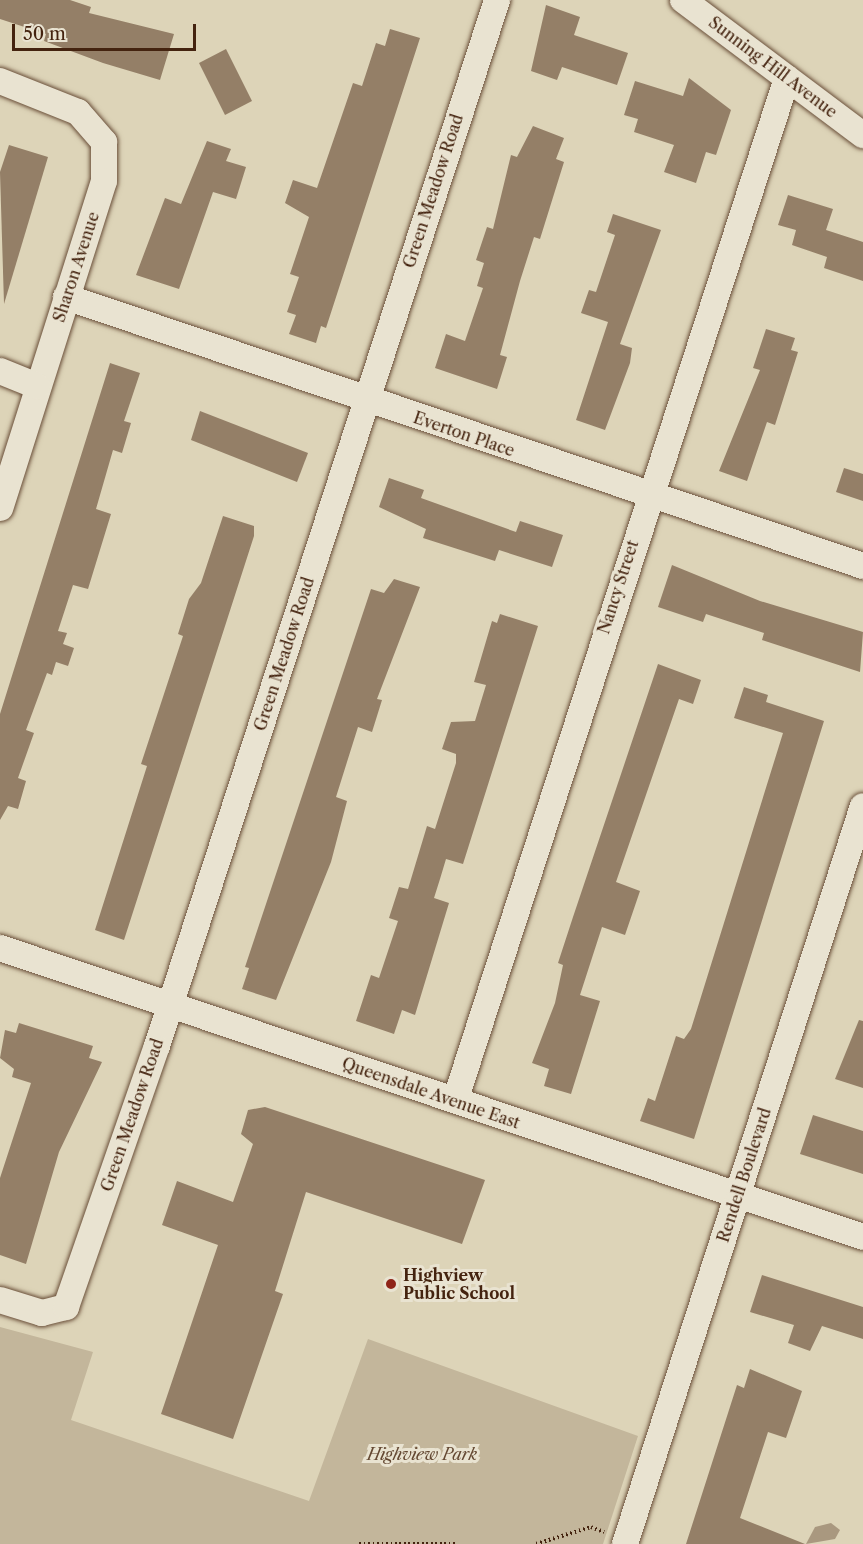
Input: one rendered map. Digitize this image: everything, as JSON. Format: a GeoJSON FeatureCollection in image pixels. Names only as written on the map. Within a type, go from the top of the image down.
{"type":"FeatureCollection","features":[{"type":"Feature","properties":{"kind":"street","name":"Green Meadow Road"},"geometry":{"type":"LineString","coordinates":[[0,1300],[42,1313],[67,1306],[169,1006],[497,0]]}},
{"type":"Feature","properties":{"kind":"street","name":"Sunning Hill Avenue"},"geometry":{"type":"LineString","coordinates":[[682,0],[863,135]]}},
{"type":"Feature","properties":{"kind":"street","name":"Nancy Street"},"geometry":{"type":"LineString","coordinates":[[456,1098],[648,496],[787,78]]}},
{"type":"Feature","properties":{"kind":"street","name":"Sharon Avenue"},"geometry":{"type":"LineString","coordinates":[[0,81],[78,112],[104,142],[104,181],[0,508]]}},
{"type":"Feature","properties":{"kind":"street","name":"Everton Place"},"geometry":{"type":"LineString","coordinates":[[66,297],[648,496],[863,566]]}},
{"type":"Feature","properties":{"kind":"street"},"geometry":{"type":"LineString","coordinates":[[0,371],[37,386]]}},
{"type":"Feature","properties":{"kind":"street","name":"Rendell Boulevard"},"geometry":{"type":"LineString","coordinates":[[626,1541],[738,1195],[853,872],[863,806]]}},
{"type":"Feature","properties":{"kind":"street","name":"Queensdale Avenue East"},"geometry":{"type":"LineString","coordinates":[[0,948],[169,1006],[456,1098],[863,1237]]}},
{"type":"Feature","properties":{"kind":"path"},"geometry":{"type":"LineString","coordinates":[[536,1544],[591,1527],[626,1541]]}},
{"type":"Feature","properties":{"kind":"path"},"geometry":{"type":"LineString","coordinates":[[358,1544],[457,1544]]}},
{"type":"Feature","properties":{"kind":"green space","name":"Highview Park"},"geometry":{"type":"Polygon","coordinates":[[[0,1327],[93,1352],[71,1420],[309,1501],[368,1339],[638,1436],[603,1544],[0,1544],[0,1327]]]}},
{"type":"Feature","properties":{"kind":"shaded area"},"geometry":{"type":"Polygon","coordinates":[[[831,1523],[840,1530],[835,1539],[806,1544],[815,1527],[831,1523]]]}},
{"type":"Feature","properties":{"kind":"building"},"geometry":{"type":"Polygon","coordinates":[[[0,0],[70,0],[91,7],[89,13],[174,34],[160,80],[103,63],[44,41],[46,34],[0,19],[0,0]]]}},
{"type":"Feature","properties":{"kind":"building"},"geometry":{"type":"Polygon","coordinates":[[[546,5],[580,17],[574,35],[628,53],[617,85],[562,67],[557,80],[531,71],[546,5]]]}},
{"type":"Feature","properties":{"kind":"building"},"geometry":{"type":"Polygon","coordinates":[[[390,29],[420,38],[326,328],[321,326],[316,343],[289,334],[296,315],[287,312],[299,277],[290,274],[309,217],[285,203],[293,180],[317,188],[353,83],[362,86],[376,43],[385,46],[390,29]]]}},
{"type":"Feature","properties":{"kind":"building"},"geometry":{"type":"Polygon","coordinates":[[[226,49],[252,101],[225,115],[199,63],[226,49]]]}},
{"type":"Feature","properties":{"kind":"building"},"geometry":{"type":"Polygon","coordinates":[[[689,78],[731,110],[716,155],[706,152],[696,183],[664,172],[674,145],[634,132],[638,119],[624,115],[635,81],[683,96],[689,78]]]}},
{"type":"Feature","properties":{"kind":"building"},"geometry":{"type":"Polygon","coordinates":[[[533,126],[564,138],[556,159],[564,162],[540,239],[534,237],[520,281],[500,355],[507,357],[497,389],[435,368],[446,334],[465,341],[483,288],[477,286],[484,263],[476,260],[487,227],[493,229],[511,155],[517,157],[533,126]]]}},
{"type":"Feature","properties":{"kind":"building"},"geometry":{"type":"Polygon","coordinates":[[[207,141],[231,149],[226,161],[246,167],[236,199],[213,192],[179,289],[136,275],[165,198],[181,204],[207,141]]]}},
{"type":"Feature","properties":{"kind":"building"},"geometry":{"type":"Polygon","coordinates":[[[9,145],[48,157],[4,304],[0,172],[9,145]]]}},
{"type":"Feature","properties":{"kind":"building"},"geometry":{"type":"Polygon","coordinates":[[[788,195],[833,209],[826,230],[863,242],[863,281],[824,268],[827,257],[792,245],[796,230],[778,225],[788,195]]]}},
{"type":"Feature","properties":{"kind":"building"},"geometry":{"type":"Polygon","coordinates":[[[613,214],[661,230],[620,344],[632,348],[630,363],[605,430],[576,420],[608,322],[581,313],[589,290],[596,292],[615,235],[607,232],[613,214]]]}},
{"type":"Feature","properties":{"kind":"building"},"geometry":{"type":"Polygon","coordinates":[[[766,329],[795,338],[791,350],[798,352],[775,425],[767,422],[747,481],[719,471],[760,370],[753,368],[766,329]]]}},
{"type":"Feature","properties":{"kind":"building"},"geometry":{"type":"Polygon","coordinates":[[[110,363],[140,373],[124,421],[131,423],[122,453],[113,450],[96,509],[111,514],[88,589],[73,585],[58,631],[67,633],[63,644],[74,648],[68,666],[56,662],[52,675],[47,673],[26,730],[34,733],[18,778],[26,781],[18,809],[8,806],[0,820],[0,714],[110,363]]]}},
{"type":"Feature","properties":{"kind":"building"},"geometry":{"type":"Polygon","coordinates":[[[200,411],[308,453],[297,482],[191,440],[200,411]]]}},
{"type":"Feature","properties":{"kind":"building"},"geometry":{"type":"Polygon","coordinates":[[[844,468],[863,474],[863,501],[836,492],[844,468]]]}},
{"type":"Feature","properties":{"kind":"building"},"geometry":{"type":"Polygon","coordinates":[[[389,478],[424,490],[421,498],[516,532],[520,521],[563,535],[552,567],[499,550],[495,561],[423,538],[426,529],[379,507],[389,478]]]}},
{"type":"Feature","properties":{"kind":"building"},"geometry":{"type":"Polygon","coordinates":[[[223,516],[254,526],[254,536],[124,940],[95,930],[147,766],[141,764],[183,636],[178,634],[189,599],[201,583],[223,516]]]}},
{"type":"Feature","properties":{"kind":"building"},"geometry":{"type":"Polygon","coordinates":[[[672,565],[760,601],[863,632],[860,672],[762,640],[764,633],[706,614],[703,622],[658,607],[672,565]]]}},
{"type":"Feature","properties":{"kind":"building"},"geometry":{"type":"Polygon","coordinates":[[[394,579],[420,587],[377,699],[382,700],[372,732],[358,727],[336,797],[347,801],[331,862],[276,1000],[242,989],[249,968],[245,967],[371,589],[384,593],[394,579]]]}},
{"type":"Feature","properties":{"kind":"building"},"geometry":{"type":"Polygon","coordinates":[[[500,614],[538,626],[463,864],[446,859],[434,898],[449,903],[415,1015],[402,1010],[394,1034],[356,1021],[371,975],[379,978],[398,921],[389,918],[399,887],[408,889],[427,826],[435,829],[456,763],[456,754],[442,749],[451,722],[475,721],[486,685],[474,682],[492,621],[497,623],[500,614]]]}},
{"type":"Feature","properties":{"kind":"building"},"geometry":{"type":"Polygon","coordinates":[[[658,664],[701,680],[693,704],[679,699],[616,882],[640,891],[625,935],[602,927],[580,995],[600,1001],[571,1094],[544,1086],[549,1069],[532,1063],[555,1003],[563,965],[558,963],[658,664]]]}},
{"type":"Feature","properties":{"kind":"building"},"geometry":{"type":"Polygon","coordinates":[[[744,687],[768,695],[766,702],[824,721],[694,1139],[640,1121],[648,1098],[655,1101],[676,1036],[684,1039],[691,1029],[783,733],[734,718],[744,687]]]}},
{"type":"Feature","properties":{"kind":"building"},"geometry":{"type":"Polygon","coordinates":[[[859,1020],[863,1021],[863,1088],[835,1079],[859,1020]]]}},
{"type":"Feature","properties":{"kind":"building"},"geometry":{"type":"Polygon","coordinates":[[[19,1023],[93,1046],[89,1058],[102,1062],[59,1152],[26,1264],[0,1255],[0,1178],[31,1083],[12,1077],[14,1069],[0,1058],[5,1030],[16,1033],[19,1023]]]}},
{"type":"Feature","properties":{"kind":"building"},"geometry":{"type":"Polygon","coordinates":[[[265,1107],[485,1180],[462,1244],[306,1192],[275,1291],[283,1294],[233,1439],[161,1414],[218,1245],[162,1225],[177,1181],[233,1202],[253,1144],[241,1134],[248,1110],[265,1107]]]}},
{"type":"Feature","properties":{"kind":"building"},"geometry":{"type":"Polygon","coordinates":[[[813,1115],[863,1131],[863,1174],[800,1154],[813,1115]]]}},
{"type":"Feature","properties":{"kind":"building"},"geometry":{"type":"Polygon","coordinates":[[[762,1275],[863,1307],[863,1339],[822,1326],[810,1351],[788,1343],[794,1325],[750,1312],[762,1275]]]}},
{"type":"Feature","properties":{"kind":"building"},"geometry":{"type":"Polygon","coordinates":[[[750,1369],[802,1391],[786,1438],[768,1432],[740,1518],[805,1544],[686,1544],[737,1385],[744,1388],[750,1369]]]}},
{"type":"Feature","properties":{"kind":"place","name":"Highview Public School"},"geometry":{"type":"Point","coordinates":[391,1284]}}]}
